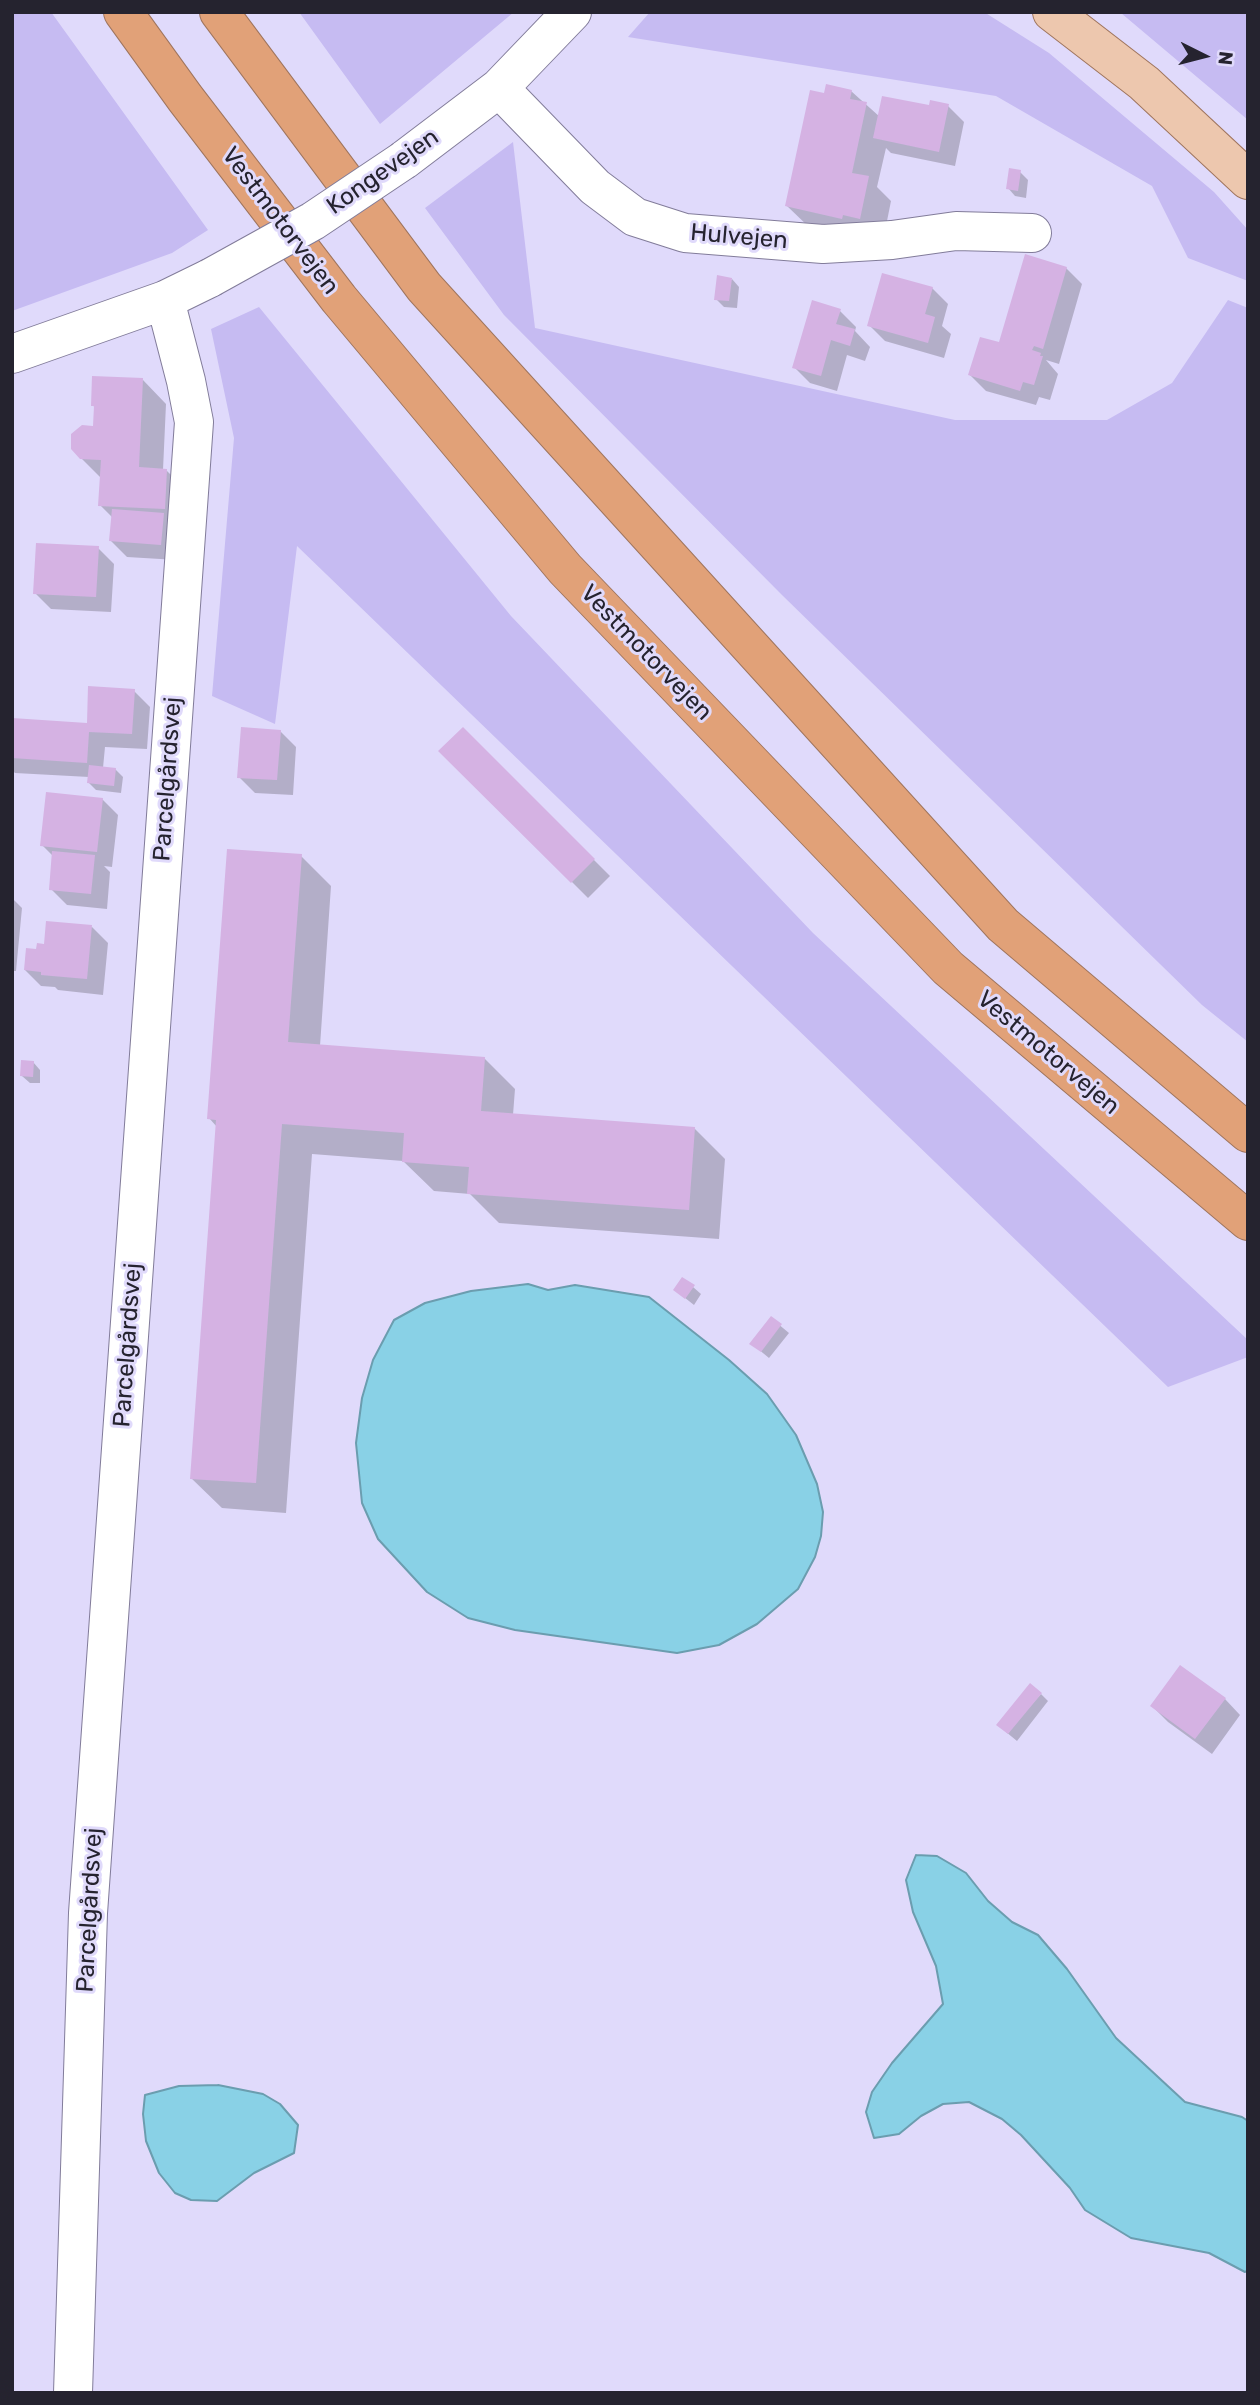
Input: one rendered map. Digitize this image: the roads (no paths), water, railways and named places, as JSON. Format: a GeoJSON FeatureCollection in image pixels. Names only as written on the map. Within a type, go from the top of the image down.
{"type":"FeatureCollection","features":[{"type":"Feature","properties":{"kind":"highway","name":"Vestmotorvejen"},"geometry":{"type":"LineString","coordinates":[[123,12],[185,98],[339,299],[565,569],[948,968],[1248,1221]]}},
{"type":"Feature","properties":{"kind":"highway"},"geometry":{"type":"LineString","coordinates":[[219,12],[424,288],[1003,925],[1248,1133]]}},
{"type":"Feature","properties":{"kind":"main road"},"geometry":{"type":"LineString","coordinates":[[1052,12],[1144,83],[1248,180]]}},
{"type":"Feature","properties":{"kind":"street","name":"Kongevejen"},"geometry":{"type":"LineString","coordinates":[[12,354],[165,300],[313,220],[404,160],[499,88],[572,12]]}},
{"type":"Feature","properties":{"kind":"street","name":"Hulvejen"},"geometry":{"type":"LineString","coordinates":[[499,88],[595,187],[635,217],[685,233],[823,244],[892,240],[956,231],[1032,233]]}},
{"type":"Feature","properties":{"kind":"street","name":"Parcelgårdsvej"},"geometry":{"type":"LineString","coordinates":[[73,2393],[88,1913],[194,422],[165,300]]}},
{"type":"Feature","properties":{"kind":"water"},"geometry":{"type":"Polygon","coordinates":[[[528,1284],[548,1290],[575,1285],[649,1297],[729,1360],[767,1394],[796,1435],[817,1484],[823,1512],[821,1536],[815,1557],[798,1589],[757,1624],[719,1645],[677,1653],[515,1630],[468,1618],[427,1592],[378,1539],[362,1503],[356,1443],[362,1398],[373,1360],[394,1320],[425,1303],[471,1291],[528,1284]]]}},
{"type":"Feature","properties":{"kind":"water"},"geometry":{"type":"Polygon","coordinates":[[[916,1855],[937,1856],[966,1873],[988,1901],[1012,1922],[1038,1935],[1067,1969],[1116,2038],[1185,2102],[1248,2121],[1248,2270],[1245,2272],[1209,2253],[1131,2238],[1085,2210],[1070,2188],[1021,2135],[1002,2119],[969,2102],[943,2104],[921,2116],[899,2134],[874,2138],[866,2112],[872,2092],[892,2063],[943,2004],[936,1966],[913,1912],[906,1880],[916,1855]]]}},
{"type":"Feature","properties":{"kind":"water"},"geometry":{"type":"Polygon","coordinates":[[[218,2085],[263,2094],[280,2104],[298,2125],[294,2153],[254,2173],[217,2201],[191,2200],[175,2193],[159,2173],[146,2141],[143,2114],[145,2095],[179,2086],[218,2085]]]}}]}
